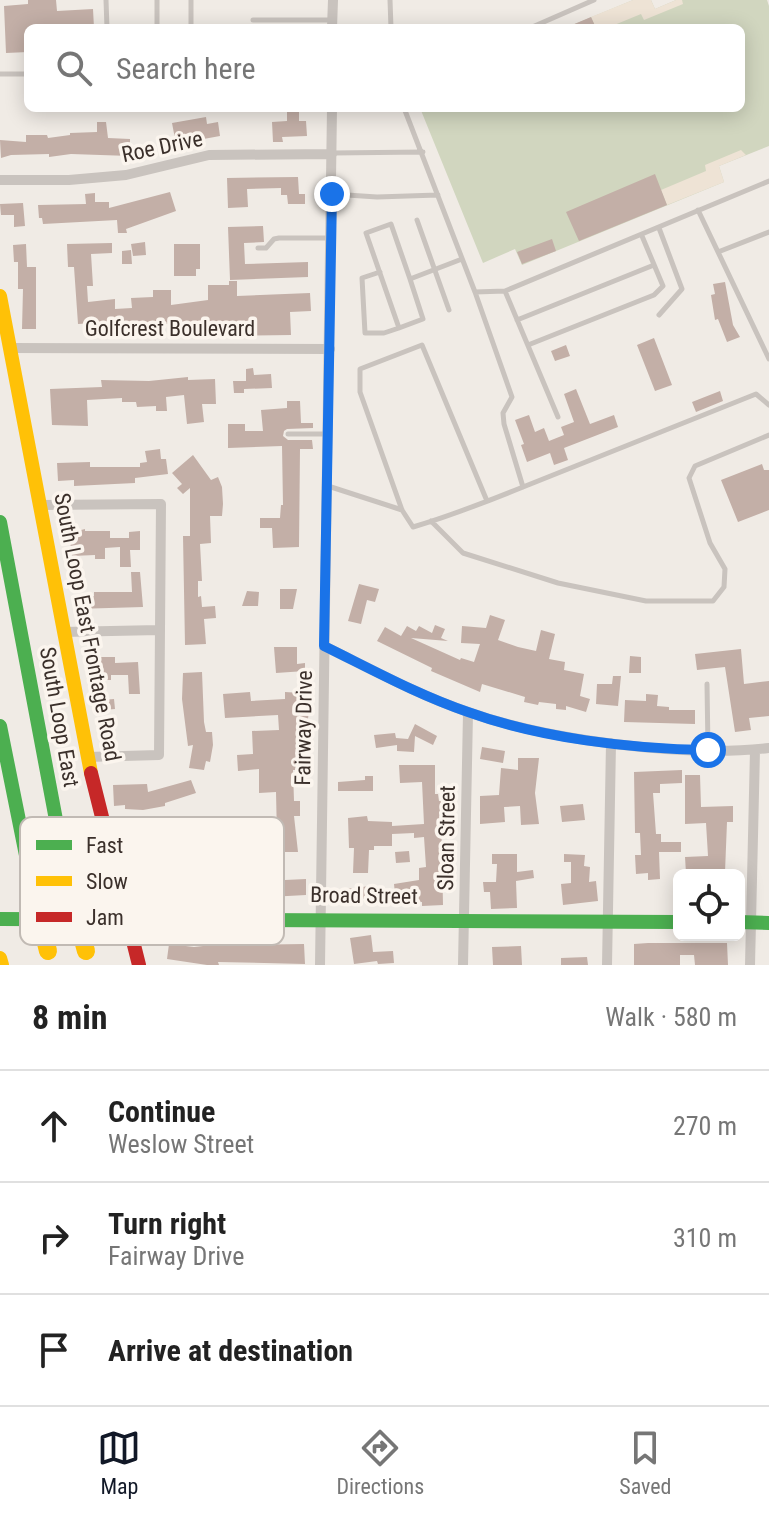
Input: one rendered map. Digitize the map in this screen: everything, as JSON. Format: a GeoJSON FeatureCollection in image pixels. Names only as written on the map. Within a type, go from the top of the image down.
{"type":"FeatureCollection","features":[{"type":"Feature","properties":{"kind":"main road","name":"South Loop East Frontage Road"},"geometry":{"type":"LineString","coordinates":[[0,296],[87,757],[101,817]]}},
{"type":"Feature","properties":{"kind":"main road","name":"South Loop East"},"geometry":{"type":"LineString","coordinates":[[0,522],[55,817]]}},
{"type":"Feature","properties":{"kind":"main road"},"geometry":{"type":"LineString","coordinates":[[0,726],[20,825]]}},
{"type":"Feature","properties":{"kind":"main road","name":"Broad Street"},"geometry":{"type":"LineString","coordinates":[[284,919],[673,922]]}},
{"type":"Feature","properties":{"kind":"main road","name":"South Loop East Frontage Road"},"geometry":{"type":"LineString","coordinates":[[133,945],[139,965]]}},
{"type":"Feature","properties":{"kind":"main road"},"geometry":{"type":"LineString","coordinates":[[0,958],[2,965]]}},
{"type":"Feature","properties":{"kind":"street"},"geometry":{"type":"LineString","coordinates":[[332,24],[333,0]]}},
{"type":"Feature","properties":{"kind":"street","name":"Fairway Drive"},"geometry":{"type":"LineString","coordinates":[[320,965],[332,112]]}},
{"type":"Feature","properties":{"kind":"street","name":"Roe Drive"},"geometry":{"type":"LineString","coordinates":[[0,180],[69,180],[126,175],[209,155],[332,154]]}},
{"type":"Feature","properties":{"kind":"street","name":"Golfcrest Boulevard"},"geometry":{"type":"LineString","coordinates":[[10,348],[330,349]]}},
{"type":"Feature","properties":{"kind":"street"},"geometry":{"type":"LineString","coordinates":[[40,505],[161,504],[159,755],[87,757]]}},
{"type":"Feature","properties":{"kind":"street"},"geometry":{"type":"LineString","coordinates":[[63,632],[159,630]]}},
{"type":"Feature","properties":{"kind":"street"},"geometry":{"type":"LineString","coordinates":[[324,646],[468,713],[536,730],[611,743],[708,750],[769,748]]}},
{"type":"Feature","properties":{"kind":"street","name":"Sloan Street"},"geometry":{"type":"LineString","coordinates":[[463,965],[468,713]]}},
{"type":"Feature","properties":{"kind":"street"},"geometry":{"type":"LineString","coordinates":[[607,965],[611,743]]}},
{"type":"Feature","properties":{"kind":"street"},"geometry":{"type":"LineString","coordinates":[[750,965],[755,750]]}},
{"type":"Feature","properties":{"kind":"lane"},"geometry":{"type":"LineString","coordinates":[[106,0],[107,24]]}},
{"type":"Feature","properties":{"kind":"lane"},"geometry":{"type":"LineString","coordinates":[[157,0],[157,24]]}},
{"type":"Feature","properties":{"kind":"lane"},"geometry":{"type":"LineString","coordinates":[[191,0],[191,24]]}},
{"type":"Feature","properties":{"kind":"lane"},"geometry":{"type":"LineString","coordinates":[[390,0],[391,24]]}},
{"type":"Feature","properties":{"kind":"lane"},"geometry":{"type":"LineString","coordinates":[[539,24],[594,0]]}},
{"type":"Feature","properties":{"kind":"lane"},"geometry":{"type":"LineString","coordinates":[[253,20],[332,24]]}},
{"type":"Feature","properties":{"kind":"lane"},"geometry":{"type":"LineString","coordinates":[[0,74],[24,74]]}},
{"type":"Feature","properties":{"kind":"lane"},"geometry":{"type":"LineString","coordinates":[[406,112],[512,397],[503,413],[504,424],[523,487]]}},
{"type":"Feature","properties":{"kind":"lane"},"geometry":{"type":"LineString","coordinates":[[332,154],[423,152]]}},
{"type":"Feature","properties":{"kind":"lane"},"geometry":{"type":"LineString","coordinates":[[475,292],[505,291],[769,181]]}},
{"type":"Feature","properties":{"kind":"lane"},"geometry":{"type":"LineString","coordinates":[[332,194],[377,197],[438,195]]}},
{"type":"Feature","properties":{"kind":"lane"},"geometry":{"type":"LineString","coordinates":[[698,210],[769,359]]}},
{"type":"Feature","properties":{"kind":"lane"},"geometry":{"type":"LineString","coordinates":[[417,220],[449,310]]}},
{"type":"Feature","properties":{"kind":"lane"},"geometry":{"type":"LineString","coordinates":[[380,272],[362,278],[365,333],[384,333],[399,328],[423,319],[391,224],[366,233],[380,272],[399,328]]}},
{"type":"Feature","properties":{"kind":"lane"},"geometry":{"type":"LineString","coordinates":[[659,228],[682,289],[659,315]]}},
{"type":"Feature","properties":{"kind":"lane"},"geometry":{"type":"LineString","coordinates":[[718,252],[769,232]]}},
{"type":"Feature","properties":{"kind":"lane"},"geometry":{"type":"LineString","coordinates":[[528,345],[654,295],[663,286],[642,235]]}},
{"type":"Feature","properties":{"kind":"lane"},"geometry":{"type":"LineString","coordinates":[[258,248],[266,248],[279,238],[331,238]]}},
{"type":"Feature","properties":{"kind":"lane"},"geometry":{"type":"LineString","coordinates":[[410,279],[462,259]]}},
{"type":"Feature","properties":{"kind":"lane"},"geometry":{"type":"LineString","coordinates":[[517,320],[654,265]]}},
{"type":"Feature","properties":{"kind":"lane"},"geometry":{"type":"LineString","coordinates":[[505,291],[558,417]]}},
{"type":"Feature","properties":{"kind":"lane"},"geometry":{"type":"LineString","coordinates":[[487,501],[422,345],[360,369],[360,392],[402,510],[413,527],[487,501],[756,394],[769,405]]}},
{"type":"Feature","properties":{"kind":"lane"},"geometry":{"type":"LineString","coordinates":[[288,434],[328,434]]}},
{"type":"Feature","properties":{"kind":"lane"},"geometry":{"type":"LineString","coordinates":[[431,521],[463,553],[558,583],[646,601],[713,601],[724,587],[725,569],[710,543],[689,478],[695,466],[769,435]]}},
{"type":"Feature","properties":{"kind":"lane"},"geometry":{"type":"LineString","coordinates":[[327,486],[402,510]]}},
{"type":"Feature","properties":{"kind":"lane"},"geometry":{"type":"LineString","coordinates":[[707,684],[708,750]]}},
{"type":"Feature","properties":{"kind":"green space"},"geometry":{"type":"Polygon","coordinates":[[[633,0],[651,0],[655,9],[676,0],[767,0],[769,146],[719,166],[724,182],[522,265],[515,249],[483,263],[422,112],[745,112],[745,24],[575,24],[633,0]]]}},
{"type":"Feature","properties":{"kind":"shaded area"},"geometry":{"type":"Polygon","coordinates":[[[633,0],[651,0],[655,9],[676,0],[682,0],[683,4],[644,20],[641,14],[617,24],[594,24],[591,17],[633,0]]]}},
{"type":"Feature","properties":{"kind":"shaded area"},"geometry":{"type":"Polygon","coordinates":[[[741,150],[746,155],[719,166],[724,182],[667,205],[661,190],[706,171],[705,165],[741,150]]]}},
{"type":"Feature","properties":{"kind":"building"},"geometry":{"type":"Polygon","coordinates":[[[28,0],[56,0],[57,11],[93,9],[94,24],[24,24],[24,52],[6,53],[4,6],[28,4],[28,0]]]}},
{"type":"Feature","properties":{"kind":"building"},"geometry":{"type":"Polygon","coordinates":[[[591,17],[594,24],[574,24],[591,17]]]}},
{"type":"Feature","properties":{"kind":"building"},"geometry":{"type":"Polygon","coordinates":[[[287,112],[299,112],[299,121],[306,121],[307,136],[282,137],[283,142],[273,142],[272,122],[287,121],[287,112]]]}},
{"type":"Feature","properties":{"kind":"building"},"geometry":{"type":"Polygon","coordinates":[[[206,117],[207,124],[218,122],[220,136],[176,144],[172,123],[206,117]]]}},
{"type":"Feature","properties":{"kind":"building"},"geometry":{"type":"Polygon","coordinates":[[[97,122],[106,122],[108,138],[130,139],[130,156],[71,154],[49,157],[49,154],[1,158],[0,140],[26,142],[26,135],[47,135],[48,138],[97,132],[97,122]]]}},
{"type":"Feature","properties":{"kind":"building"},"geometry":{"type":"Polygon","coordinates":[[[655,174],[667,205],[579,241],[566,212],[655,174]]]}},
{"type":"Feature","properties":{"kind":"building"},"geometry":{"type":"Polygon","coordinates":[[[298,177],[299,194],[305,194],[305,204],[288,204],[287,195],[281,195],[281,188],[247,189],[248,207],[228,208],[227,178],[298,177]]]}},
{"type":"Feature","properties":{"kind":"building"},"geometry":{"type":"Polygon","coordinates":[[[170,192],[176,211],[126,229],[127,233],[118,233],[117,220],[43,224],[42,218],[39,218],[38,205],[86,204],[85,194],[95,193],[95,202],[109,202],[109,208],[170,192]]]}},
{"type":"Feature","properties":{"kind":"building"},"geometry":{"type":"Polygon","coordinates":[[[23,203],[25,226],[14,227],[14,215],[1,215],[0,204],[23,203]]]}},
{"type":"Feature","properties":{"kind":"building"},"geometry":{"type":"Polygon","coordinates":[[[263,226],[264,242],[244,243],[245,264],[308,262],[308,277],[230,280],[228,227],[263,226]]]}},
{"type":"Feature","properties":{"kind":"building"},"geometry":{"type":"Polygon","coordinates":[[[552,239],[556,251],[522,264],[517,252],[552,239]]]}},
{"type":"Feature","properties":{"kind":"building"},"geometry":{"type":"Polygon","coordinates":[[[145,242],[146,255],[133,256],[131,244],[145,242]]]}},
{"type":"Feature","properties":{"kind":"building"},"geometry":{"type":"Polygon","coordinates":[[[112,243],[112,253],[91,254],[93,286],[87,286],[88,302],[115,299],[115,309],[132,308],[131,298],[153,297],[153,290],[171,290],[171,305],[208,300],[208,285],[229,285],[229,281],[237,281],[237,296],[310,293],[311,311],[290,312],[291,335],[228,336],[228,325],[203,325],[203,322],[94,328],[94,323],[78,324],[74,267],[68,267],[67,244],[112,243]]]}},
{"type":"Feature","properties":{"kind":"building"},"geometry":{"type":"Polygon","coordinates":[[[26,244],[27,267],[36,267],[36,329],[22,329],[23,289],[18,289],[18,262],[14,262],[13,245],[26,244]]]}},
{"type":"Feature","properties":{"kind":"building"},"geometry":{"type":"Polygon","coordinates":[[[174,244],[200,244],[200,269],[196,269],[196,276],[174,276],[174,244]]]}},
{"type":"Feature","properties":{"kind":"building"},"geometry":{"type":"Polygon","coordinates":[[[131,250],[132,264],[122,264],[122,251],[131,250]]]}},
{"type":"Feature","properties":{"kind":"building"},"geometry":{"type":"Polygon","coordinates":[[[725,282],[733,325],[740,337],[727,342],[718,319],[715,320],[711,295],[715,294],[713,284],[725,282]]]}},
{"type":"Feature","properties":{"kind":"building"},"geometry":{"type":"Polygon","coordinates":[[[654,338],[672,385],[655,391],[637,345],[654,338]]]}},
{"type":"Feature","properties":{"kind":"building"},"geometry":{"type":"Polygon","coordinates":[[[566,345],[570,356],[555,361],[551,351],[566,345]]]}},
{"type":"Feature","properties":{"kind":"building"},"geometry":{"type":"Polygon","coordinates":[[[253,368],[254,375],[271,374],[272,388],[244,389],[244,393],[234,393],[233,381],[246,381],[246,369],[253,368]]]}},
{"type":"Feature","properties":{"kind":"building"},"geometry":{"type":"Polygon","coordinates":[[[188,377],[188,380],[215,379],[216,404],[202,404],[204,422],[187,424],[184,395],[166,397],[167,411],[156,411],[156,406],[137,407],[136,402],[122,402],[122,398],[87,400],[88,426],[52,425],[50,389],[102,387],[101,380],[149,381],[188,377]]]}},
{"type":"Feature","properties":{"kind":"building"},"geometry":{"type":"Polygon","coordinates":[[[576,389],[590,424],[614,415],[618,427],[564,448],[568,460],[554,465],[550,453],[527,462],[515,420],[529,415],[535,432],[544,428],[549,441],[564,435],[561,427],[574,422],[564,394],[576,389]]]}},
{"type":"Feature","properties":{"kind":"building"},"geometry":{"type":"Polygon","coordinates":[[[720,391],[723,401],[696,412],[692,402],[720,391]]]}},
{"type":"Feature","properties":{"kind":"building"},"geometry":{"type":"Polygon","coordinates":[[[287,401],[300,401],[301,423],[313,423],[313,428],[287,429],[283,436],[288,440],[312,440],[313,449],[300,449],[299,547],[273,548],[272,528],[260,528],[260,518],[280,518],[283,505],[282,446],[228,448],[228,424],[245,424],[245,431],[263,431],[261,410],[287,408],[287,401]]]}},
{"type":"Feature","properties":{"kind":"building"},"geometry":{"type":"Polygon","coordinates":[[[160,449],[161,459],[166,459],[168,474],[135,478],[135,483],[74,486],[74,480],[58,481],[57,463],[90,462],[90,467],[140,467],[140,463],[147,462],[145,451],[160,449]]]}},
{"type":"Feature","properties":{"kind":"building"},"geometry":{"type":"Polygon","coordinates":[[[193,455],[211,480],[218,477],[223,504],[222,516],[210,516],[211,543],[200,544],[202,581],[198,581],[198,597],[201,596],[202,607],[215,606],[216,618],[204,619],[206,644],[185,645],[183,536],[190,536],[190,488],[183,494],[177,488],[182,484],[172,473],[193,455]]]}},
{"type":"Feature","properties":{"kind":"building"},"geometry":{"type":"Polygon","coordinates":[[[762,464],[764,470],[769,470],[769,510],[738,522],[721,480],[762,464]]]}},
{"type":"Feature","properties":{"kind":"building"},"geometry":{"type":"Polygon","coordinates":[[[85,529],[110,531],[110,538],[129,538],[129,532],[140,531],[140,550],[130,550],[131,567],[120,567],[120,547],[105,548],[105,559],[95,559],[95,555],[72,556],[69,533],[85,529]]]}},
{"type":"Feature","properties":{"kind":"building"},"geometry":{"type":"Polygon","coordinates":[[[131,572],[140,572],[143,607],[75,609],[74,598],[94,596],[94,592],[132,592],[131,572]]]}},
{"type":"Feature","properties":{"kind":"building"},"geometry":{"type":"Polygon","coordinates":[[[359,584],[379,589],[375,602],[367,600],[361,624],[348,621],[359,584]]]}},
{"type":"Feature","properties":{"kind":"building"},"geometry":{"type":"Polygon","coordinates":[[[280,589],[297,589],[293,609],[280,609],[280,589]]]}},
{"type":"Feature","properties":{"kind":"building"},"geometry":{"type":"Polygon","coordinates":[[[247,591],[259,592],[258,606],[242,606],[247,591]]]}},
{"type":"Feature","properties":{"kind":"building"},"geometry":{"type":"Polygon","coordinates":[[[490,615],[505,620],[498,640],[518,647],[536,651],[541,630],[555,634],[549,659],[565,662],[564,670],[584,674],[580,696],[590,699],[586,712],[566,706],[566,710],[556,709],[556,704],[524,702],[525,697],[482,684],[480,692],[431,671],[432,668],[377,641],[385,627],[401,636],[407,626],[416,631],[419,626],[432,633],[435,625],[445,629],[441,638],[448,641],[411,638],[460,660],[474,662],[480,644],[461,643],[462,626],[486,628],[490,615]]]}},
{"type":"Feature","properties":{"kind":"building"},"geometry":{"type":"Polygon","coordinates":[[[274,647],[297,647],[297,664],[305,663],[305,671],[276,673],[274,647]]]}},
{"type":"Feature","properties":{"kind":"building"},"geometry":{"type":"Polygon","coordinates":[[[741,649],[744,684],[769,681],[769,716],[749,718],[751,730],[735,732],[725,667],[697,670],[695,654],[741,649]]]}},
{"type":"Feature","properties":{"kind":"building"},"geometry":{"type":"Polygon","coordinates":[[[630,656],[641,657],[641,673],[629,673],[630,656]]]}},
{"type":"Feature","properties":{"kind":"building"},"geometry":{"type":"Polygon","coordinates":[[[92,657],[115,657],[115,663],[138,662],[140,694],[129,694],[128,675],[111,675],[111,680],[92,680],[92,657]]]}},
{"type":"Feature","properties":{"kind":"building"},"geometry":{"type":"Polygon","coordinates":[[[202,672],[204,722],[206,732],[212,732],[213,745],[210,762],[206,761],[204,770],[189,768],[193,745],[188,746],[182,699],[183,673],[202,672]]]}},
{"type":"Feature","properties":{"kind":"building"},"geometry":{"type":"Polygon","coordinates":[[[613,676],[621,676],[618,706],[596,704],[597,684],[612,684],[613,676]]]}},
{"type":"Feature","properties":{"kind":"building"},"geometry":{"type":"Polygon","coordinates":[[[250,692],[251,701],[285,699],[285,692],[301,693],[301,710],[309,710],[308,719],[298,719],[298,746],[301,746],[303,770],[293,770],[294,801],[300,801],[300,816],[294,816],[298,852],[284,852],[284,817],[277,817],[276,792],[259,793],[259,769],[238,771],[237,755],[253,754],[252,731],[279,730],[278,715],[225,718],[223,694],[250,692]]]}},
{"type":"Feature","properties":{"kind":"building"},"geometry":{"type":"Polygon","coordinates":[[[646,694],[658,695],[657,706],[669,707],[669,710],[695,710],[695,724],[624,722],[625,700],[646,701],[646,694]]]}},
{"type":"Feature","properties":{"kind":"building"},"geometry":{"type":"Polygon","coordinates":[[[114,699],[115,709],[103,710],[102,700],[114,699]]]}},
{"type":"Feature","properties":{"kind":"building"},"geometry":{"type":"Polygon","coordinates":[[[415,724],[437,736],[433,745],[415,736],[414,752],[397,751],[397,745],[376,748],[374,735],[395,733],[396,738],[408,739],[415,724]]]}},
{"type":"Feature","properties":{"kind":"building"},"geometry":{"type":"Polygon","coordinates":[[[482,747],[505,751],[503,763],[480,759],[482,747]]]}},
{"type":"Feature","properties":{"kind":"building"},"geometry":{"type":"Polygon","coordinates":[[[518,758],[539,758],[535,793],[539,824],[521,825],[520,806],[504,807],[505,822],[480,824],[480,796],[499,795],[501,768],[518,770],[518,758]]]}},
{"type":"Feature","properties":{"kind":"building"},"geometry":{"type":"Polygon","coordinates":[[[399,765],[435,765],[435,794],[438,794],[439,801],[451,801],[451,811],[441,811],[443,905],[422,906],[422,902],[396,904],[394,884],[419,880],[419,868],[426,867],[424,837],[414,838],[414,833],[392,834],[392,846],[374,846],[374,850],[369,850],[368,873],[353,873],[354,848],[349,848],[348,818],[367,816],[368,821],[392,822],[392,826],[424,824],[422,782],[400,783],[399,765]]]}},
{"type":"Feature","properties":{"kind":"building"},"geometry":{"type":"Polygon","coordinates":[[[682,770],[682,783],[660,784],[660,793],[653,793],[656,834],[661,834],[661,842],[681,842],[681,852],[659,852],[660,879],[648,880],[648,873],[636,874],[635,855],[641,855],[640,833],[635,833],[634,772],[682,770]]]}},
{"type":"Feature","properties":{"kind":"building"},"geometry":{"type":"Polygon","coordinates":[[[685,775],[700,775],[701,807],[733,806],[733,822],[727,822],[725,869],[686,869],[685,857],[708,856],[706,823],[685,824],[685,775]]]}},
{"type":"Feature","properties":{"kind":"building"},"geometry":{"type":"Polygon","coordinates":[[[365,776],[373,776],[373,791],[338,791],[338,782],[365,780],[365,776]]]}},
{"type":"Feature","properties":{"kind":"building"},"geometry":{"type":"Polygon","coordinates":[[[191,780],[196,793],[165,803],[165,806],[143,810],[125,809],[125,805],[114,806],[113,785],[147,784],[148,792],[191,780]]]}},
{"type":"Feature","properties":{"kind":"building"},"geometry":{"type":"Polygon","coordinates":[[[583,804],[585,820],[562,822],[560,806],[583,804]]]}},
{"type":"Feature","properties":{"kind":"building"},"geometry":{"type":"Polygon","coordinates":[[[409,851],[410,862],[396,863],[395,852],[409,851]]]}},
{"type":"Feature","properties":{"kind":"building"},"geometry":{"type":"Polygon","coordinates":[[[492,854],[517,854],[517,872],[533,870],[534,878],[516,881],[517,908],[491,909],[490,892],[484,892],[483,882],[496,882],[497,864],[492,864],[492,854]]]}},
{"type":"Feature","properties":{"kind":"building"},"geometry":{"type":"Polygon","coordinates":[[[564,854],[585,855],[584,866],[590,867],[589,882],[596,881],[598,901],[563,905],[561,884],[571,883],[571,862],[564,862],[564,854]]]}},
{"type":"Feature","properties":{"kind":"building"},"geometry":{"type":"Polygon","coordinates":[[[284,875],[285,880],[306,879],[306,895],[284,896],[284,875]]]}},
{"type":"Feature","properties":{"kind":"building"},"geometry":{"type":"Polygon","coordinates":[[[370,886],[371,898],[347,905],[345,889],[370,886]]]}},
{"type":"Feature","properties":{"kind":"building"},"geometry":{"type":"Polygon","coordinates":[[[371,935],[373,952],[393,951],[394,963],[378,964],[377,961],[354,964],[350,938],[371,935]]]}},
{"type":"Feature","properties":{"kind":"building"},"geometry":{"type":"Polygon","coordinates":[[[727,943],[728,965],[695,965],[694,955],[680,955],[680,965],[634,965],[634,944],[727,943]]]}},
{"type":"Feature","properties":{"kind":"building"},"geometry":{"type":"Polygon","coordinates":[[[304,944],[305,964],[218,962],[219,965],[207,965],[167,959],[169,945],[304,944]]]}},
{"type":"Feature","properties":{"kind":"building"},"geometry":{"type":"Polygon","coordinates":[[[521,946],[522,965],[493,965],[492,947],[521,946]]]}},
{"type":"Feature","properties":{"kind":"building"},"geometry":{"type":"Polygon","coordinates":[[[587,957],[588,965],[561,965],[561,958],[587,957]]]}},
{"type":"Feature","properties":{"kind":"traffic: fast"},"geometry":{"type":"LineString","coordinates":[[0,522],[55,817]]}},
{"type":"Feature","properties":{"kind":"traffic: fast"},"geometry":{"type":"LineString","coordinates":[[0,726],[20,825]]}},
{"type":"Feature","properties":{"kind":"traffic: fast"},"geometry":{"type":"LineString","coordinates":[[0,919],[20,919]]}},
{"type":"Feature","properties":{"kind":"traffic: fast"},"geometry":{"type":"LineString","coordinates":[[284,920],[673,922]]}},
{"type":"Feature","properties":{"kind":"traffic: fast"},"geometry":{"type":"LineString","coordinates":[[745,922],[769,923]]}},
{"type":"Feature","properties":{"kind":"traffic: slow"},"geometry":{"type":"LineString","coordinates":[[0,296],[91,773]]}},
{"type":"Feature","properties":{"kind":"traffic: slow"},"geometry":{"type":"LineString","coordinates":[[47,945],[48,951]]}},
{"type":"Feature","properties":{"kind":"traffic: slow"},"geometry":{"type":"LineString","coordinates":[[84,945],[86,951]]}},
{"type":"Feature","properties":{"kind":"traffic: slow"},"geometry":{"type":"LineString","coordinates":[[0,958],[2,965]]}},
{"type":"Feature","properties":{"kind":"traffic: jam"},"geometry":{"type":"LineString","coordinates":[[91,773],[102,817]]}},
{"type":"Feature","properties":{"kind":"traffic: jam"},"geometry":{"type":"LineString","coordinates":[[134,945],[139,965]]}},
{"type":"Feature","properties":{"kind":"route"},"geometry":{"type":"LineString","coordinates":[[332,194],[324,646],[468,713],[536,730],[611,743],[708,750]]}}]}
